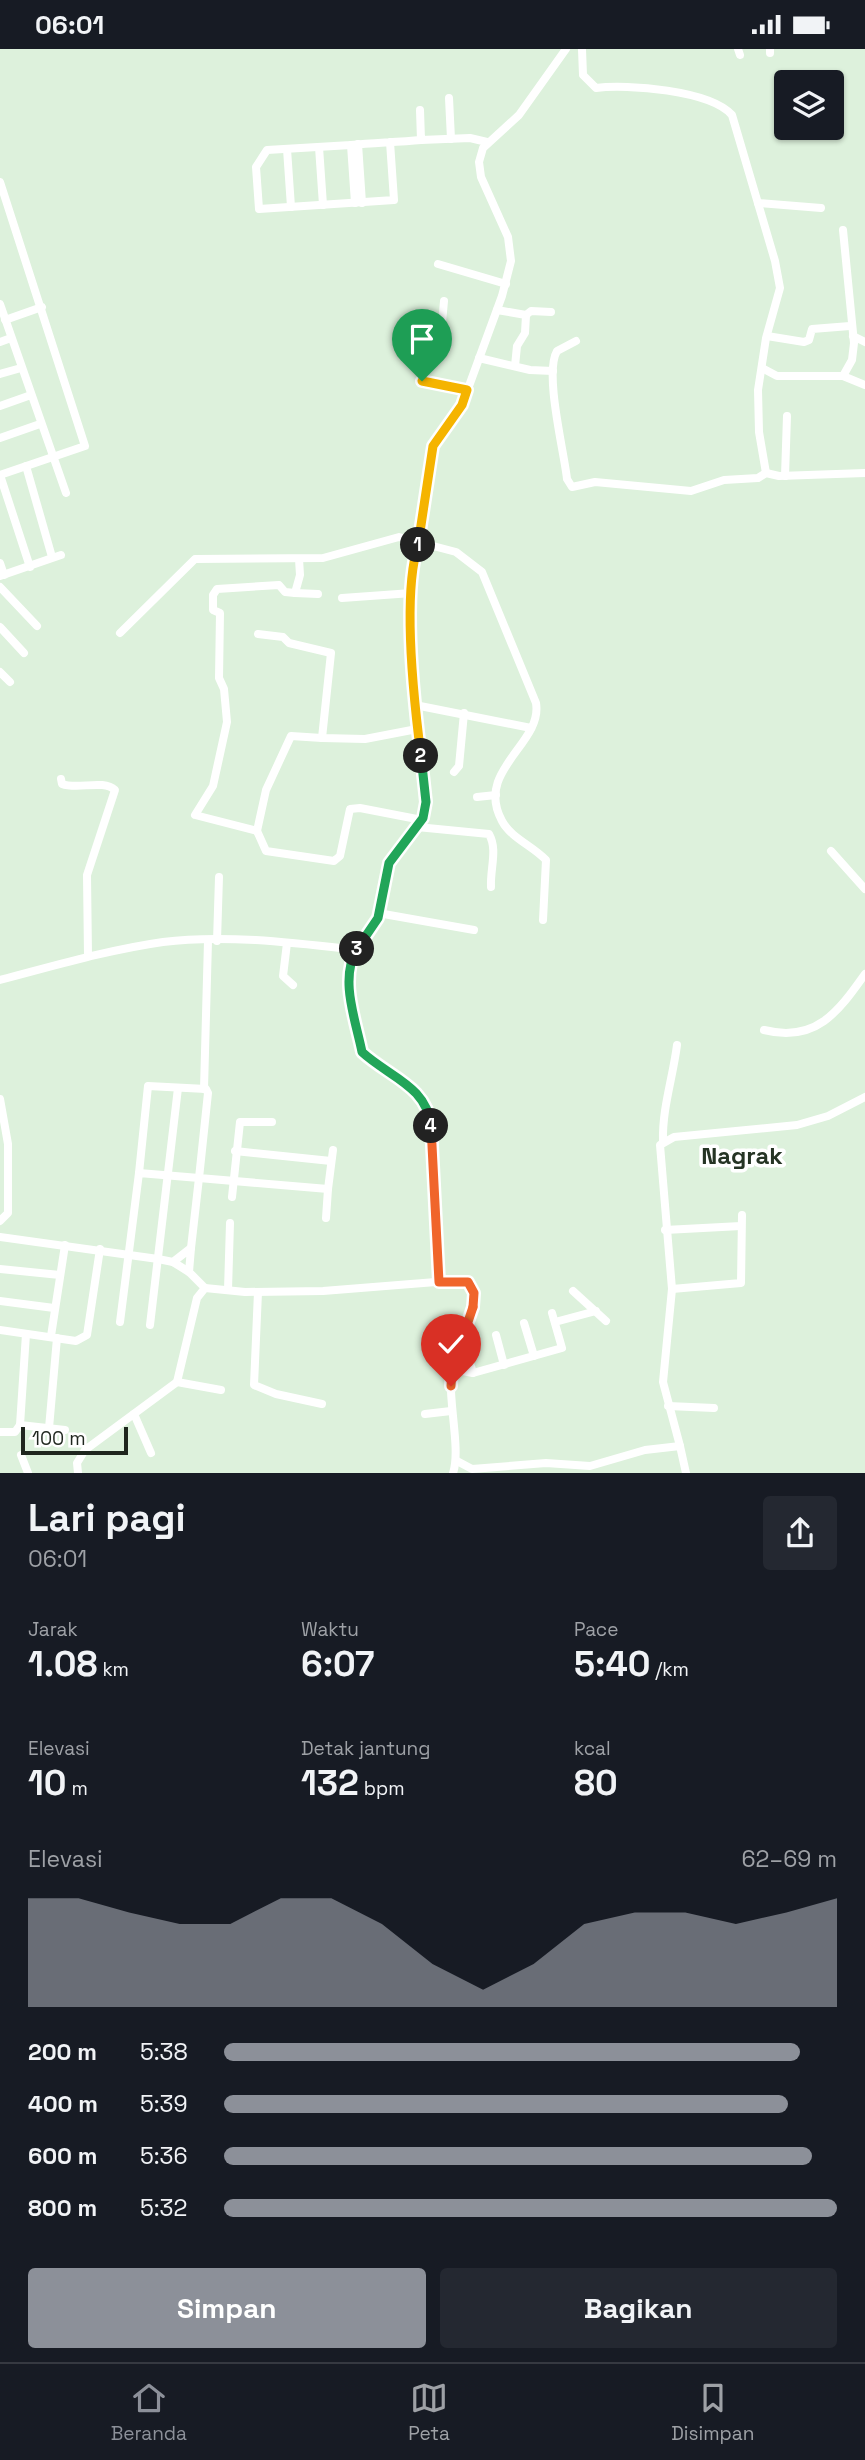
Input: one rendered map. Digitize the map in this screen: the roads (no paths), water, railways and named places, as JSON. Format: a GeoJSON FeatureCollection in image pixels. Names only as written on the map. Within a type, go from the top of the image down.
{"type":"FeatureCollection","features":[{"type":"Feature","properties":{"kind":"street"},"geometry":{"type":"LineString","coordinates":[[439,1282],[430,1112],[415,1089],[362,1052],[349,981],[350,966],[356,950],[370,933],[379,913],[389,863],[419,823],[426,802],[415,705],[413,563],[419,543],[433,446],[462,405],[506,285],[512,261],[510,245],[479,169],[480,155],[488,142],[519,115],[566,49]]}},
{"type":"Feature","properties":{"kind":"street"},"geometry":{"type":"LineString","coordinates":[[582,49],[583,75],[596,88],[633,86],[665,90],[728,110],[734,121],[780,288],[766,336],[758,420],[766,473]]}},
{"type":"Feature","properties":{"kind":"street"},"geometry":{"type":"LineString","coordinates":[[449,98],[451,138]]}},
{"type":"Feature","properties":{"kind":"street"},"geometry":{"type":"LineString","coordinates":[[420,110],[421,140]]}},
{"type":"Feature","properties":{"kind":"street"},"geometry":{"type":"LineString","coordinates":[[390,142],[394,200],[259,209],[256,167],[267,151],[287,149],[355,145],[390,142],[451,138],[488,142]]}},
{"type":"Feature","properties":{"kind":"street"},"geometry":{"type":"LineString","coordinates":[[355,145],[358,203]]}},
{"type":"Feature","properties":{"kind":"street"},"geometry":{"type":"LineString","coordinates":[[319,147],[323,205]]}},
{"type":"Feature","properties":{"kind":"street"},"geometry":{"type":"LineString","coordinates":[[287,149],[291,207]]}},
{"type":"Feature","properties":{"kind":"street"},"geometry":{"type":"LineString","coordinates":[[0,182],[85,446],[0,475],[30,567]]}},
{"type":"Feature","properties":{"kind":"street"},"geometry":{"type":"LineString","coordinates":[[758,203],[821,208]]}},
{"type":"Feature","properties":{"kind":"street"},"geometry":{"type":"LineString","coordinates":[[843,230],[853,336],[852,360],[843,376]]}},
{"type":"Feature","properties":{"kind":"street"},"geometry":{"type":"LineString","coordinates":[[438,264],[506,285]]}},
{"type":"Feature","properties":{"kind":"street"},"geometry":{"type":"LineString","coordinates":[[444,301],[442,323],[428,368],[423,368],[421,380],[467,390]]}},
{"type":"Feature","properties":{"kind":"street"},"geometry":{"type":"LineString","coordinates":[[0,307],[66,493]]}},
{"type":"Feature","properties":{"kind":"street"},"geometry":{"type":"LineString","coordinates":[[5,320],[42,307]]}},
{"type":"Feature","properties":{"kind":"street"},"geometry":{"type":"LineString","coordinates":[[497,310],[526,315]]}},
{"type":"Feature","properties":{"kind":"street"},"geometry":{"type":"LineString","coordinates":[[515,366],[517,346],[525,333],[526,315],[531,311],[551,312]]}},
{"type":"Feature","properties":{"kind":"street"},"geometry":{"type":"LineString","coordinates":[[766,336],[804,342],[809,339],[812,329],[850,326]]}},
{"type":"Feature","properties":{"kind":"street"},"geometry":{"type":"LineString","coordinates":[[853,336],[865,342]]}},
{"type":"Feature","properties":{"kind":"street"},"geometry":{"type":"LineString","coordinates":[[0,342],[12,338]]}},
{"type":"Feature","properties":{"kind":"street"},"geometry":{"type":"LineString","coordinates":[[576,341],[557,351],[553,371],[553,397],[566,479],[572,487],[595,482],[691,491],[724,480],[758,478],[766,473],[785,476],[865,473]]}},
{"type":"Feature","properties":{"kind":"street"},"geometry":{"type":"LineString","coordinates":[[479,358],[553,371]]}},
{"type":"Feature","properties":{"kind":"street"},"geometry":{"type":"LineString","coordinates":[[0,375],[22,367]]}},
{"type":"Feature","properties":{"kind":"street"},"geometry":{"type":"LineString","coordinates":[[762,368],[777,376],[843,376],[865,385]]}},
{"type":"Feature","properties":{"kind":"street"},"geometry":{"type":"LineString","coordinates":[[0,406],[31,395]]}},
{"type":"Feature","properties":{"kind":"street"},"geometry":{"type":"LineString","coordinates":[[785,476],[787,416]]}},
{"type":"Feature","properties":{"kind":"street"},"geometry":{"type":"LineString","coordinates":[[0,438],[40,424]]}},
{"type":"Feature","properties":{"kind":"street"},"geometry":{"type":"LineString","coordinates":[[0,562],[2,575],[56,556],[26,466]]}},
{"type":"Feature","properties":{"kind":"street"},"geometry":{"type":"LineString","coordinates":[[120,633],[195,559],[332,557],[399,537],[456,552],[482,572],[536,703],[537,709],[531,728],[502,771],[496,795],[499,814],[508,829],[546,860],[543,920]]}},
{"type":"Feature","properties":{"kind":"street"},"geometry":{"type":"LineString","coordinates":[[295,593],[300,575],[299,559]]}},
{"type":"Feature","properties":{"kind":"street"},"geometry":{"type":"LineString","coordinates":[[257,831],[195,815],[213,786],[227,722],[224,689],[219,678],[220,613],[213,610],[213,596],[217,589],[279,585],[285,592],[318,594]]}},
{"type":"Feature","properties":{"kind":"street"},"geometry":{"type":"LineString","coordinates":[[0,587],[37,626]]}},
{"type":"Feature","properties":{"kind":"street"},"geometry":{"type":"LineString","coordinates":[[342,598],[412,593]]}},
{"type":"Feature","properties":{"kind":"street"},"geometry":{"type":"LineString","coordinates":[[0,627],[24,653]]}},
{"type":"Feature","properties":{"kind":"street"},"geometry":{"type":"LineString","coordinates":[[258,634],[284,637],[289,643],[331,653],[321,738]]}},
{"type":"Feature","properties":{"kind":"street"},"geometry":{"type":"LineString","coordinates":[[0,672],[10,682]]}},
{"type":"Feature","properties":{"kind":"street"},"geometry":{"type":"LineString","coordinates":[[415,705],[531,728]]}},
{"type":"Feature","properties":{"kind":"street"},"geometry":{"type":"LineString","coordinates":[[454,772],[459,766],[464,713]]}},
{"type":"Feature","properties":{"kind":"street"},"geometry":{"type":"LineString","coordinates":[[417,729],[365,739],[291,736],[266,790],[257,831],[266,851],[334,861],[340,856],[350,809],[360,808],[419,823],[489,834],[494,857],[489,864],[491,887]]}},
{"type":"Feature","properties":{"kind":"street"},"geometry":{"type":"LineString","coordinates":[[61,779],[62,784],[68,786],[106,785],[115,790],[86,875],[88,956]]}},
{"type":"Feature","properties":{"kind":"street"},"geometry":{"type":"LineString","coordinates":[[477,797],[496,795]]}},
{"type":"Feature","properties":{"kind":"street"},"geometry":{"type":"LineString","coordinates":[[831,851],[865,889]]}},
{"type":"Feature","properties":{"kind":"street"},"geometry":{"type":"LineString","coordinates":[[204,1089],[219,877]]}},
{"type":"Feature","properties":{"kind":"street"},"geometry":{"type":"LineString","coordinates":[[379,913],[474,930]]}},
{"type":"Feature","properties":{"kind":"street"},"geometry":{"type":"LineString","coordinates":[[0,980],[88,956],[163,942],[287,943],[356,950]]}},
{"type":"Feature","properties":{"kind":"street"},"geometry":{"type":"LineString","coordinates":[[287,943],[283,976],[293,985]]}},
{"type":"Feature","properties":{"kind":"street"},"geometry":{"type":"LineString","coordinates":[[764,1030],[793,1033],[831,1018],[865,974]]}},
{"type":"Feature","properties":{"kind":"street"},"geometry":{"type":"LineString","coordinates":[[677,1045],[671,1093],[663,1117],[663,1141],[659,1157],[672,1289],[663,1382],[686,1473]]}},
{"type":"Feature","properties":{"kind":"street"},"geometry":{"type":"LineString","coordinates":[[120,1322],[147,1087],[150,1085],[204,1089],[208,1093],[189,1272]]}},
{"type":"Feature","properties":{"kind":"street"},"geometry":{"type":"LineString","coordinates":[[150,1325],[178,1088]]}},
{"type":"Feature","properties":{"kind":"street"},"geometry":{"type":"LineString","coordinates":[[663,1141],[674,1137],[797,1125],[828,1116],[865,1097]]}},
{"type":"Feature","properties":{"kind":"street"},"geometry":{"type":"LineString","coordinates":[[0,1099],[8,1216],[0,1221]]}},
{"type":"Feature","properties":{"kind":"street"},"geometry":{"type":"LineString","coordinates":[[232,1197],[234,1151],[241,1121],[272,1122]]}},
{"type":"Feature","properties":{"kind":"street"},"geometry":{"type":"LineString","coordinates":[[326,1218],[332,1150]]}},
{"type":"Feature","properties":{"kind":"street"},"geometry":{"type":"LineString","coordinates":[[234,1151],[331,1161]]}},
{"type":"Feature","properties":{"kind":"street"},"geometry":{"type":"LineString","coordinates":[[139,1173],[328,1189]]}},
{"type":"Feature","properties":{"kind":"street"},"geometry":{"type":"LineString","coordinates":[[672,1289],[741,1283],[742,1215]]}},
{"type":"Feature","properties":{"kind":"street"},"geometry":{"type":"LineString","coordinates":[[228,1290],[230,1223]]}},
{"type":"Feature","properties":{"kind":"street"},"geometry":{"type":"LineString","coordinates":[[666,1230],[741,1226]]}},
{"type":"Feature","properties":{"kind":"street"},"geometry":{"type":"LineString","coordinates":[[0,1237],[100,1249],[173,1262],[189,1272],[205,1288],[258,1292],[323,1291],[466,1281],[474,1293],[471,1318],[452,1369],[451,1411],[457,1461],[453,1473]]}},
{"type":"Feature","properties":{"kind":"street"},"geometry":{"type":"LineString","coordinates":[[49,1428],[54,1308],[65,1245]]}},
{"type":"Feature","properties":{"kind":"street"},"geometry":{"type":"LineString","coordinates":[[173,1262],[191,1248]]}},
{"type":"Feature","properties":{"kind":"street"},"geometry":{"type":"LineString","coordinates":[[0,1330],[76,1341],[86,1335],[100,1249]]}},
{"type":"Feature","properties":{"kind":"street"},"geometry":{"type":"LineString","coordinates":[[0,1269],[60,1275]]}},
{"type":"Feature","properties":{"kind":"street"},"geometry":{"type":"LineString","coordinates":[[72,1473],[92,1445],[177,1383],[197,1298],[205,1288]]}},
{"type":"Feature","properties":{"kind":"street"},"geometry":{"type":"LineString","coordinates":[[573,1291],[606,1321]]}},
{"type":"Feature","properties":{"kind":"street"},"geometry":{"type":"LineString","coordinates":[[258,1292],[254,1385],[276,1394],[322,1405]]}},
{"type":"Feature","properties":{"kind":"street"},"geometry":{"type":"LineString","coordinates":[[0,1301],[54,1308]]}},
{"type":"Feature","properties":{"kind":"street"},"geometry":{"type":"LineString","coordinates":[[452,1369],[473,1373],[562,1348],[554,1318],[596,1311]]}},
{"type":"Feature","properties":{"kind":"street"},"geometry":{"type":"LineString","coordinates":[[524,1323],[534,1356]]}},
{"type":"Feature","properties":{"kind":"street"},"geometry":{"type":"LineString","coordinates":[[0,1432],[15,1432],[20,1425],[26,1334]]}},
{"type":"Feature","properties":{"kind":"street"},"geometry":{"type":"LineString","coordinates":[[496,1335],[504,1365]]}},
{"type":"Feature","properties":{"kind":"street"},"geometry":{"type":"LineString","coordinates":[[467,1353],[473,1373]]}},
{"type":"Feature","properties":{"kind":"street"},"geometry":{"type":"LineString","coordinates":[[177,1383],[221,1390]]}},
{"type":"Feature","properties":{"kind":"street"},"geometry":{"type":"LineString","coordinates":[[668,1406],[714,1408]]}},
{"type":"Feature","properties":{"kind":"street"},"geometry":{"type":"LineString","coordinates":[[425,1414],[451,1411]]}},
{"type":"Feature","properties":{"kind":"street"},"geometry":{"type":"LineString","coordinates":[[134,1414],[151,1453]]}},
{"type":"Feature","properties":{"kind":"street"},"geometry":{"type":"LineString","coordinates":[[20,1425],[65,1430]]}},
{"type":"Feature","properties":{"kind":"street"},"geometry":{"type":"LineString","coordinates":[[457,1461],[472,1469],[603,1469],[645,1450],[680,1446]]}},
{"type":"Feature","properties":{"kind":"street"},"geometry":{"type":"LineString","coordinates":[[21,1455],[28,1473]]}},
{"type":"Feature","properties":{"kind":"district","name":"Nagrak"},"geometry":{"type":"Point","coordinates":[742,1156]}}]}
